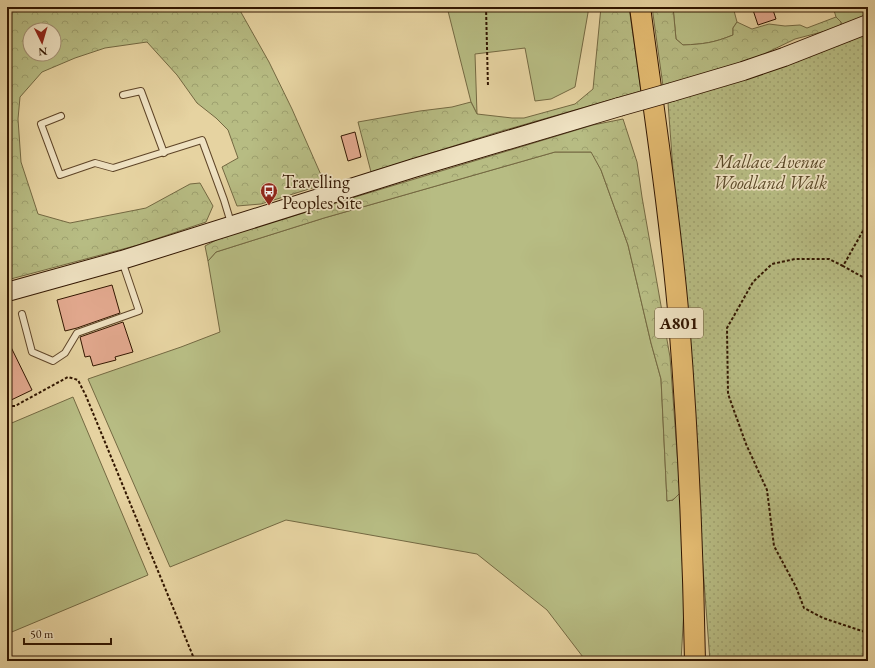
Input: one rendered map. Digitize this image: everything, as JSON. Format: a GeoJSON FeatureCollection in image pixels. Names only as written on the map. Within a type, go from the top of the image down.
{"type":"FeatureCollection","features":[{"type":"Feature","properties":{"kind":"main road","name":"A801"},"geometry":{"type":"LineString","coordinates":[[640,7],[667,204],[678,320],[688,444],[695,661]]}},
{"type":"Feature","properties":{"kind":"main road"},"geometry":{"type":"LineString","coordinates":[[7,292],[122,260],[414,168],[672,92],[784,57],[868,24]]}},
{"type":"Feature","properties":{"kind":"main road","name":"A801"},"geometry":{"type":"LineString","coordinates":[[690,661],[694,641]]}},
{"type":"Feature","properties":{"kind":"lane"},"geometry":{"type":"LineString","coordinates":[[123,95],[141,91],[164,153]]}},
{"type":"Feature","properties":{"kind":"lane"},"geometry":{"type":"LineString","coordinates":[[61,116],[41,124],[60,175],[95,163],[113,168],[202,140],[224,200],[231,225]]}},
{"type":"Feature","properties":{"kind":"lane"},"geometry":{"type":"LineString","coordinates":[[22,314],[32,352],[53,361],[65,353],[77,333],[139,311],[122,260]]}},
{"type":"Feature","properties":{"kind":"path"},"geometry":{"type":"LineString","coordinates":[[486,7],[488,87]]}},
{"type":"Feature","properties":{"kind":"path"},"geometry":{"type":"LineString","coordinates":[[843,266],[868,222]]}},
{"type":"Feature","properties":{"kind":"path"},"geometry":{"type":"LineString","coordinates":[[868,280],[829,260],[795,259],[772,264],[753,282],[727,328],[728,394],[746,444],[768,490],[774,546],[796,587],[804,608],[823,618],[868,633]]}},
{"type":"Feature","properties":{"kind":"path"},"geometry":{"type":"LineString","coordinates":[[7,406],[15,406],[68,376],[78,380],[86,396],[195,661]]}},
{"type":"Feature","properties":{"kind":"green space"},"geometry":{"type":"Polygon","coordinates":[[[7,7],[238,7],[269,62],[292,109],[325,184],[261,204],[237,206],[222,167],[238,158],[228,130],[197,103],[177,75],[147,42],[105,48],[75,58],[42,72],[20,97],[18,119],[21,162],[38,214],[70,223],[146,208],[190,184],[200,183],[213,206],[206,222],[138,245],[7,280],[7,7]]]}},
{"type":"Feature","properties":{"kind":"green space"},"geometry":{"type":"Polygon","coordinates":[[[447,7],[589,7],[575,87],[551,99],[535,101],[525,48],[475,54],[477,114],[471,102],[447,7]]]}},
{"type":"Feature","properties":{"kind":"green space"},"geometry":{"type":"Polygon","coordinates":[[[601,7],[629,7],[641,91],[495,133],[371,172],[358,122],[452,107],[471,102],[477,114],[512,118],[524,118],[575,104],[593,89],[601,7]]]}},
{"type":"Feature","properties":{"kind":"green space"},"geometry":{"type":"Polygon","coordinates":[[[652,7],[673,7],[676,39],[683,45],[708,43],[733,35],[733,28],[737,22],[752,29],[769,24],[785,26],[800,25],[807,28],[836,17],[841,22],[841,27],[795,39],[749,60],[663,86],[652,7]]]}},
{"type":"Feature","properties":{"kind":"green space"},"geometry":{"type":"Polygon","coordinates":[[[673,7],[733,7],[737,22],[733,28],[733,35],[708,43],[683,45],[676,39],[673,7]]]}},
{"type":"Feature","properties":{"kind":"green space"},"geometry":{"type":"Polygon","coordinates":[[[833,7],[868,7],[868,16],[841,27],[841,22],[836,17],[833,7]]]}},
{"type":"Feature","properties":{"kind":"green space","name":"Mallace Avenue Woodland Walk"},"geometry":{"type":"Polygon","coordinates":[[[868,25],[868,661],[710,661],[668,103],[868,25]]]}},
{"type":"Feature","properties":{"kind":"green space"},"geometry":{"type":"Polygon","coordinates":[[[623,119],[637,162],[670,357],[680,493],[673,500],[667,501],[661,379],[628,245],[601,170],[591,152],[555,152],[324,218],[216,252],[208,261],[205,246],[220,238],[593,125],[623,119]]]}},
{"type":"Feature","properties":{"kind":"green space"},"geometry":{"type":"Polygon","coordinates":[[[555,152],[592,152],[601,170],[628,245],[661,379],[667,501],[673,500],[680,493],[684,609],[681,661],[586,661],[547,610],[477,554],[286,520],[170,567],[88,379],[220,332],[208,261],[216,252],[324,218],[555,152]]]}},
{"type":"Feature","properties":{"kind":"green space"},"geometry":{"type":"Polygon","coordinates":[[[73,397],[148,575],[7,634],[7,425],[73,397]]]}},
{"type":"Feature","properties":{"kind":"building"},"geometry":{"type":"Polygon","coordinates":[[[752,7],[772,7],[776,19],[758,25],[752,7]]]}},
{"type":"Feature","properties":{"kind":"building"},"geometry":{"type":"Polygon","coordinates":[[[355,132],[361,157],[348,161],[341,136],[355,132]]]}},
{"type":"Feature","properties":{"kind":"building"},"geometry":{"type":"Polygon","coordinates":[[[112,285],[120,313],[65,331],[57,300],[112,285]]]}},
{"type":"Feature","properties":{"kind":"building"},"geometry":{"type":"Polygon","coordinates":[[[123,322],[133,352],[115,357],[116,360],[93,366],[90,356],[85,357],[80,337],[123,322]]]}},
{"type":"Feature","properties":{"kind":"building"},"geometry":{"type":"Polygon","coordinates":[[[7,339],[32,390],[7,402],[7,339]]]}},
{"type":"Feature","properties":{"kind":"place","name":"Travelling Peoples Site"},"geometry":{"type":"Point","coordinates":[269,206]}}]}
